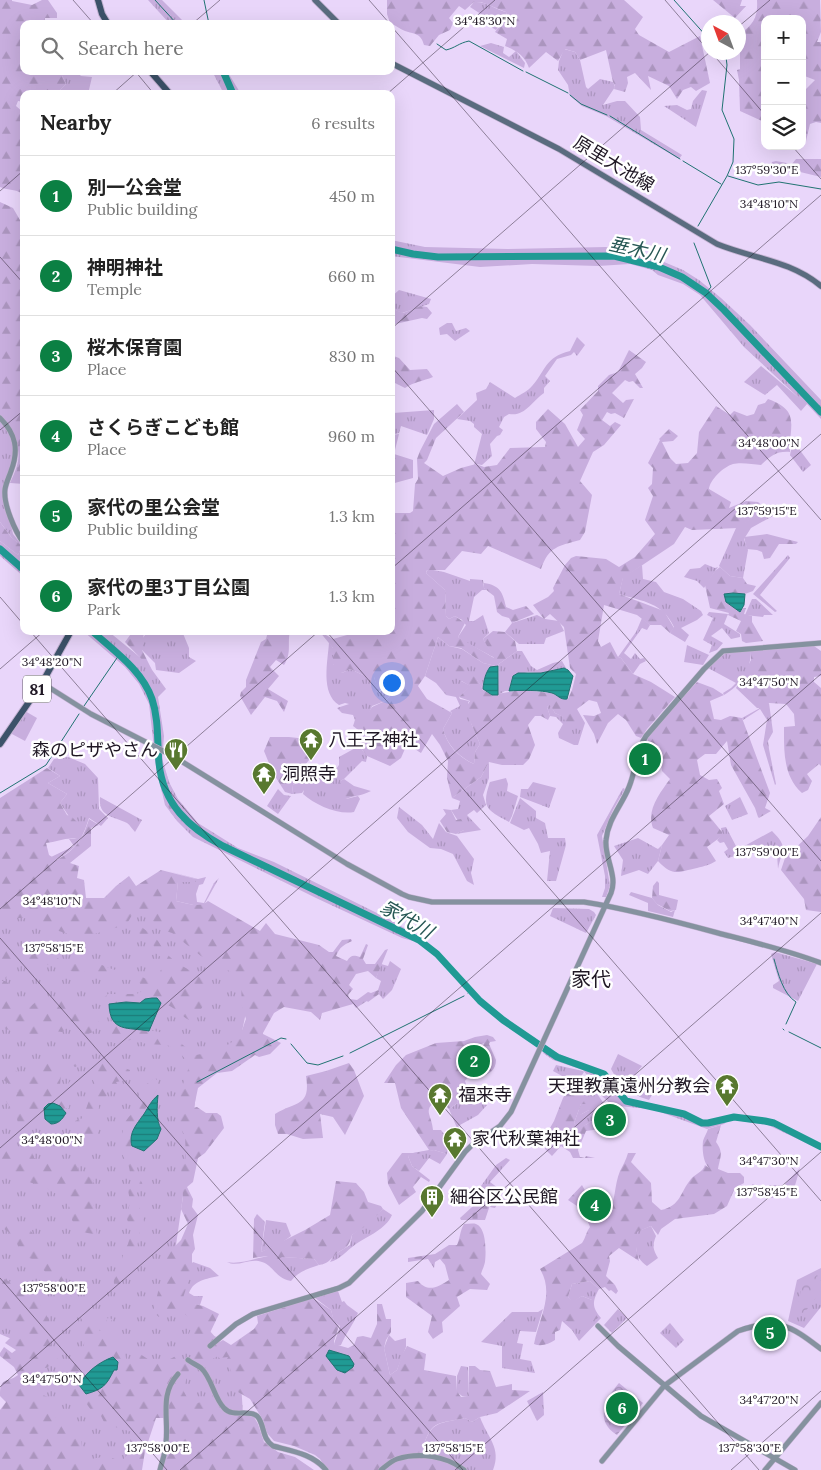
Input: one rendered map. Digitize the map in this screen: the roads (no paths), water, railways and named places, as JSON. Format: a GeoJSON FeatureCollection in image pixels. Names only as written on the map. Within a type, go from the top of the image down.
{"type":"FeatureCollection","features":[{"type":"Feature","properties":{"kind":"main road"},"geometry":{"type":"LineString","coordinates":[[98,0],[106,20]]}},
{"type":"Feature","properties":{"kind":"main road"},"geometry":{"type":"LineString","coordinates":[[315,0],[335,20]]}},
{"type":"Feature","properties":{"kind":"main road","name":"原里大池線"},"geometry":{"type":"LineString","coordinates":[[395,65],[559,149],[717,244],[743,254],[785,265],[804,274],[821,286]]}},
{"type":"Feature","properties":{"kind":"main road"},"geometry":{"type":"LineString","coordinates":[[153,75],[167,90]]}},
{"type":"Feature","properties":{"kind":"main road","name":"81"},"geometry":{"type":"LineString","coordinates":[[0,744],[42,683],[69,635]]}},
{"type":"Feature","properties":{"kind":"street"},"geometry":{"type":"LineString","coordinates":[[0,418],[8,426],[15,443],[15,460],[5,492],[15,530],[20,538]]}},
{"type":"Feature","properties":{"kind":"street"},"geometry":{"type":"LineString","coordinates":[[210,1346],[236,1324],[253,1314],[339,1288],[349,1283],[422,1211],[468,1149],[503,1124],[511,1112],[613,889],[605,842],[612,817],[628,789],[641,744],[646,736],[704,669],[723,651],[821,644]]}},
{"type":"Feature","properties":{"kind":"street"},"geometry":{"type":"LineString","coordinates":[[42,683],[90,714],[188,765],[347,864],[409,897],[432,902],[584,902],[606,905],[775,948],[821,963]]}},
{"type":"Feature","properties":{"kind":"street"},"geometry":{"type":"LineString","coordinates":[[602,1461],[664,1386],[738,1332],[750,1327],[776,1324],[787,1326],[801,1333],[821,1349]]}},
{"type":"Feature","properties":{"kind":"street"},"geometry":{"type":"LineString","coordinates":[[598,1326],[664,1386],[701,1416],[796,1470]]}},
{"type":"Feature","properties":{"kind":"street"},"geometry":{"type":"LineString","coordinates":[[188,1360],[202,1369],[225,1410],[234,1413],[251,1413],[256,1415],[260,1419],[264,1436],[269,1443],[316,1460],[326,1470]]}},
{"type":"Feature","properties":{"kind":"street"},"geometry":{"type":"LineString","coordinates":[[160,1470],[167,1441],[168,1388],[178,1374]]}},
{"type":"Feature","properties":{"kind":"street"},"geometry":{"type":"LineString","coordinates":[[765,1470],[821,1403]]}},
{"type":"Feature","properties":{"kind":"street"},"geometry":{"type":"LineString","coordinates":[[381,1470],[396,1460],[413,1456],[445,1459],[454,1462],[464,1470]]}},
{"type":"Feature","properties":{"kind":"waterway"},"geometry":{"type":"LineString","coordinates":[[155,0],[173,20]]}},
{"type":"Feature","properties":{"kind":"waterway"},"geometry":{"type":"LineString","coordinates":[[204,0],[208,20]]}},
{"type":"Feature","properties":{"kind":"waterway"},"geometry":{"type":"LineString","coordinates":[[674,0],[701,30]]}},
{"type":"Feature","properties":{"kind":"waterway"},"geometry":{"type":"LineString","coordinates":[[437,44],[446,50],[469,41],[523,71]]}},
{"type":"Feature","properties":{"kind":"waterway"},"geometry":{"type":"LineString","coordinates":[[698,226],[733,162],[734,139],[722,110],[726,60]]}},
{"type":"Feature","properties":{"kind":"waterway"},"geometry":{"type":"LineString","coordinates":[[526,72],[568,93]]}},
{"type":"Feature","properties":{"kind":"waterway","name":"垂木川"},"geometry":{"type":"LineString","coordinates":[[225,75],[231,90]]}},
{"type":"Feature","properties":{"kind":"waterway"},"geometry":{"type":"LineString","coordinates":[[570,95],[581,104],[607,115]]}},
{"type":"Feature","properties":{"kind":"waterway"},"geometry":{"type":"LineString","coordinates":[[610,116],[680,159]]}},
{"type":"Feature","properties":{"kind":"waterway"},"geometry":{"type":"LineString","coordinates":[[683,161],[721,184]]}},
{"type":"Feature","properties":{"kind":"waterway"},"geometry":{"type":"LineString","coordinates":[[728,176],[758,185],[779,182],[821,189]]}},
{"type":"Feature","properties":{"kind":"waterway"},"geometry":{"type":"LineString","coordinates":[[694,243],[711,287],[706,293]]}},
{"type":"Feature","properties":{"kind":"waterway","name":"垂木川"},"geometry":{"type":"LineString","coordinates":[[395,250],[438,257],[614,256],[659,267],[682,277],[706,293],[821,412]]}},
{"type":"Feature","properties":{"kind":"waterway","name":"家代川"},"geometry":{"type":"LineString","coordinates":[[0,549],[20,566]]}},
{"type":"Feature","properties":{"kind":"waterway","name":"家代川"},"geometry":{"type":"LineString","coordinates":[[96,635],[142,679],[152,699],[156,715],[159,763],[166,791],[180,813],[199,831],[223,846],[419,940],[437,954],[480,1001],[503,1020],[557,1057],[604,1074],[626,1101],[684,1114],[702,1123],[734,1117],[774,1123],[821,1147]]}},
{"type":"Feature","properties":{"kind":"waterway"},"geometry":{"type":"LineString","coordinates":[[84,706],[119,655]]}},
{"type":"Feature","properties":{"kind":"waterway"},"geometry":{"type":"LineString","coordinates":[[0,793],[46,765],[79,714]]}},
{"type":"Feature","properties":{"kind":"waterway"},"geometry":{"type":"LineString","coordinates":[[774,959],[784,989],[796,1002],[786,1024]]}},
{"type":"Feature","properties":{"kind":"waterway"},"geometry":{"type":"LineString","coordinates":[[350,1053],[464,996]]}},
{"type":"Feature","properties":{"kind":"waterway"},"geometry":{"type":"LineString","coordinates":[[789,1032],[821,1048]]}},
{"type":"Feature","properties":{"kind":"waterway"},"geometry":{"type":"LineString","coordinates":[[197,1082],[281,1038],[286,1039]]}},
{"type":"Feature","properties":{"kind":"waterway"},"geometry":{"type":"LineString","coordinates":[[291,1044],[307,1063],[318,1065],[343,1056]]}},
{"type":"Feature","properties":{"kind":"place","name":"別一公会堂"},"geometry":{"type":"Point","coordinates":[645,759]}},
{"type":"Feature","properties":{"kind":"place","name":"八王子神社"},"geometry":{"type":"Point","coordinates":[311,761]}},
{"type":"Feature","properties":{"kind":"place","name":"森のピザやさん"},"geometry":{"type":"Point","coordinates":[176,771]}},
{"type":"Feature","properties":{"kind":"place","name":"洞照寺"},"geometry":{"type":"Point","coordinates":[264,795]}},
{"type":"Feature","properties":{"kind":"place","name":"神明神社"},"geometry":{"type":"Point","coordinates":[474,1061]}},
{"type":"Feature","properties":{"kind":"place","name":"天理教薫遠州分教会"},"geometry":{"type":"Point","coordinates":[727,1107]}},
{"type":"Feature","properties":{"kind":"place","name":"福来寺"},"geometry":{"type":"Point","coordinates":[440,1116]}},
{"type":"Feature","properties":{"kind":"place","name":"桜木保育園"},"geometry":{"type":"Point","coordinates":[610,1120]}},
{"type":"Feature","properties":{"kind":"place","name":"家代秋葉神社"},"geometry":{"type":"Point","coordinates":[455,1160]}},
{"type":"Feature","properties":{"kind":"place","name":"さくらぎこども館"},"geometry":{"type":"Point","coordinates":[595,1205]}},
{"type":"Feature","properties":{"kind":"place","name":"細谷区公民館"},"geometry":{"type":"Point","coordinates":[432,1218]}},
{"type":"Feature","properties":{"kind":"place","name":"家代の里公会堂"},"geometry":{"type":"Point","coordinates":[770,1333]}},
{"type":"Feature","properties":{"kind":"place","name":"家代の里3丁目公園"},"geometry":{"type":"Point","coordinates":[622,1408]}},
{"type":"Feature","properties":{"kind":"district","name":"家代"},"geometry":{"type":"Point","coordinates":[591,979]}}]}
